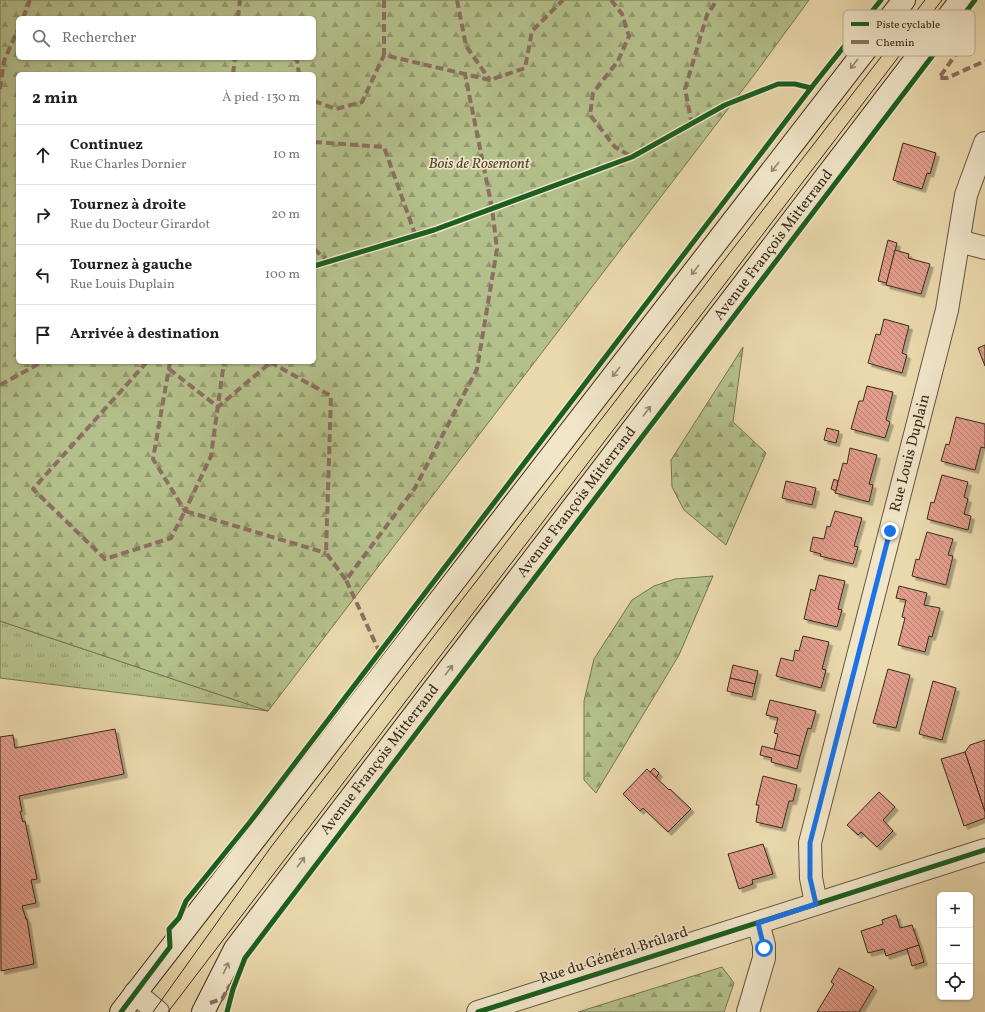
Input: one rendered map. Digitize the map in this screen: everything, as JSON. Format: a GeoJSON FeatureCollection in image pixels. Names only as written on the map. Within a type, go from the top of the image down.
{"type":"FeatureCollection","features":[{"type":"Feature","properties":{"kind":"main road"},"geometry":{"type":"LineString","coordinates":[[896,10],[904,0]]}},
{"type":"Feature","properties":{"kind":"main road","name":"Avenue François Mitterrand"},"geometry":{"type":"LineString","coordinates":[[953,10],[961,0]]}},
{"type":"Feature","properties":{"kind":"main road"},"geometry":{"type":"LineString","coordinates":[[121,1012],[861,56]]}},
{"type":"Feature","properties":{"kind":"main road","name":"Avenue François Mitterrand"},"geometry":{"type":"LineString","coordinates":[[203,1012],[210,1003],[235,949],[918,56]]}},
{"type":"Feature","properties":{"kind":"main road","name":"Rue Louis Duplain"},"geometry":{"type":"LineString","coordinates":[[816,904],[810,878],[810,843],[947,310],[966,195],[985,143]]}},
{"type":"Feature","properties":{"kind":"main road"},"geometry":{"type":"LineString","coordinates":[[959,241],[985,248]]}},
{"type":"Feature","properties":{"kind":"main road","name":"Rue du Général Brûlard"},"geometry":{"type":"LineString","coordinates":[[478,1012],[985,850]]}},
{"type":"Feature","properties":{"kind":"main road"},"geometry":{"type":"LineString","coordinates":[[748,1012],[764,958],[764,945],[758,923]]}},
{"type":"Feature","properties":{"kind":"main road"},"geometry":{"type":"LineString","coordinates":[[135,993],[158,1012]]}},
{"type":"Feature","properties":{"kind":"green space","name":"Bois de Rosemont"},"geometry":{"type":"Polygon","coordinates":[[[0,0],[809,0],[757,71],[268,711],[0,621],[0,0]]]}},
{"type":"Feature","properties":{"kind":"green space"},"geometry":{"type":"Polygon","coordinates":[[[743,347],[733,422],[766,453],[726,545],[684,510],[672,487],[671,460],[743,347]]]}},
{"type":"Feature","properties":{"kind":"green space"},"geometry":{"type":"Polygon","coordinates":[[[713,576],[679,655],[596,793],[584,780],[584,701],[594,659],[632,600],[654,586],[675,579],[713,576]]]}},
{"type":"Feature","properties":{"kind":"green space"},"geometry":{"type":"Polygon","coordinates":[[[0,621],[268,711],[0,678],[0,621]]]}},
{"type":"Feature","properties":{"kind":"green space"},"geometry":{"type":"Polygon","coordinates":[[[722,967],[734,983],[724,1012],[578,1012],[722,967]]]}},
{"type":"Feature","properties":{"kind":"building"},"geometry":{"type":"Polygon","coordinates":[[[903,143],[936,153],[930,174],[927,173],[922,189],[893,180],[903,143]]]}},
{"type":"Feature","properties":{"kind":"building"},"geometry":{"type":"Polygon","coordinates":[[[888,240],[897,243],[887,283],[878,281],[888,240]]]}},
{"type":"Feature","properties":{"kind":"building"},"geometry":{"type":"Polygon","coordinates":[[[895,250],[909,254],[908,258],[930,264],[921,294],[886,285],[895,250]]]}},
{"type":"Feature","properties":{"kind":"building"},"geometry":{"type":"Polygon","coordinates":[[[884,319],[909,326],[902,353],[907,355],[902,373],[868,363],[876,334],[880,335],[884,319]]]}},
{"type":"Feature","properties":{"kind":"building"},"geometry":{"type":"Polygon","coordinates":[[[985,345],[985,366],[978,348],[985,345]]]}},
{"type":"Feature","properties":{"kind":"building"},"geometry":{"type":"Polygon","coordinates":[[[867,386],[893,392],[886,420],[890,422],[885,438],[851,429],[859,401],[863,401],[867,386]]]}},
{"type":"Feature","properties":{"kind":"building"},"geometry":{"type":"Polygon","coordinates":[[[956,417],[985,424],[985,448],[981,447],[975,470],[941,461],[946,444],[949,445],[956,417]]]}},
{"type":"Feature","properties":{"kind":"building"},"geometry":{"type":"Polygon","coordinates":[[[827,428],[839,431],[836,443],[824,440],[827,428]]]}},
{"type":"Feature","properties":{"kind":"building"},"geometry":{"type":"Polygon","coordinates":[[[850,448],[877,455],[869,484],[873,485],[869,502],[835,493],[843,463],[847,464],[850,448]]]}},
{"type":"Feature","properties":{"kind":"building"},"geometry":{"type":"Polygon","coordinates":[[[942,475],[968,482],[964,497],[968,499],[964,514],[971,516],[968,530],[927,519],[931,502],[934,503],[942,475]]]}},
{"type":"Feature","properties":{"kind":"building"},"geometry":{"type":"Polygon","coordinates":[[[834,479],[838,481],[836,491],[831,489],[834,479]]]}},
{"type":"Feature","properties":{"kind":"building"},"geometry":{"type":"Polygon","coordinates":[[[786,481],[816,488],[812,505],[782,498],[786,481]]]}},
{"type":"Feature","properties":{"kind":"building"},"geometry":{"type":"Polygon","coordinates":[[[835,511],[862,518],[854,546],[858,547],[853,564],[820,556],[821,554],[810,551],[813,537],[824,539],[827,526],[830,527],[835,511]]]}},
{"type":"Feature","properties":{"kind":"building"},"geometry":{"type":"Polygon","coordinates":[[[927,532],[953,539],[948,555],[953,556],[946,585],[912,576],[916,559],[919,560],[927,532]]]}},
{"type":"Feature","properties":{"kind":"building"},"geometry":{"type":"Polygon","coordinates":[[[819,575],[845,581],[838,609],[842,610],[837,627],[804,619],[811,589],[815,591],[819,575]]]}},
{"type":"Feature","properties":{"kind":"building"},"geometry":{"type":"Polygon","coordinates":[[[899,586],[927,593],[924,605],[940,608],[932,637],[929,636],[925,652],[898,645],[905,618],[902,617],[906,600],[896,598],[899,586]]]}},
{"type":"Feature","properties":{"kind":"building"},"geometry":{"type":"Polygon","coordinates":[[[803,636],[829,642],[822,669],[826,670],[821,688],[776,676],[781,658],[793,661],[795,650],[799,651],[803,636]]]}},
{"type":"Feature","properties":{"kind":"building"},"geometry":{"type":"Polygon","coordinates":[[[733,665],[758,671],[755,684],[730,678],[733,665]]]}},
{"type":"Feature","properties":{"kind":"building"},"geometry":{"type":"Polygon","coordinates":[[[888,669],[910,675],[896,728],[873,723],[888,669]]]}},
{"type":"Feature","properties":{"kind":"building"},"geometry":{"type":"Polygon","coordinates":[[[730,678],[755,684],[752,697],[727,691],[730,678]]]}},
{"type":"Feature","properties":{"kind":"building"},"geometry":{"type":"Polygon","coordinates":[[[933,681],[956,688],[942,740],[919,734],[933,681]]]}},
{"type":"Feature","properties":{"kind":"building"},"geometry":{"type":"Polygon","coordinates":[[[770,700],[816,711],[811,729],[808,728],[800,756],[774,750],[778,734],[774,733],[778,718],[766,715],[770,700]]]}},
{"type":"Feature","properties":{"kind":"building"},"geometry":{"type":"Polygon","coordinates":[[[115,729],[124,774],[19,796],[22,811],[20,812],[23,822],[25,821],[37,879],[31,880],[36,903],[22,906],[27,919],[34,964],[1,971],[0,737],[13,735],[15,748],[115,729]]]}},
{"type":"Feature","properties":{"kind":"building"},"geometry":{"type":"Polygon","coordinates":[[[985,740],[985,812],[965,752],[970,745],[985,740]]]}},
{"type":"Feature","properties":{"kind":"building"},"geometry":{"type":"Polygon","coordinates":[[[762,746],[800,756],[797,769],[771,762],[772,758],[760,755],[762,746]]]}},
{"type":"Feature","properties":{"kind":"building"},"geometry":{"type":"Polygon","coordinates":[[[965,752],[985,812],[985,818],[964,826],[941,759],[965,752]]]}},
{"type":"Feature","properties":{"kind":"building"},"geometry":{"type":"Polygon","coordinates":[[[654,768],[659,773],[656,778],[650,772],[654,768]]]}},
{"type":"Feature","properties":{"kind":"building"},"geometry":{"type":"Polygon","coordinates":[[[647,769],[691,809],[668,832],[643,808],[640,811],[623,794],[647,769]]]}},
{"type":"Feature","properties":{"kind":"building"},"geometry":{"type":"Polygon","coordinates":[[[763,776],[797,785],[793,801],[789,801],[782,828],[756,822],[759,805],[756,805],[763,776]]]}},
{"type":"Feature","properties":{"kind":"building"},"geometry":{"type":"Polygon","coordinates":[[[879,792],[895,807],[883,820],[893,831],[877,847],[861,832],[858,835],[847,825],[879,792]]]}},
{"type":"Feature","properties":{"kind":"building"},"geometry":{"type":"Polygon","coordinates":[[[763,844],[773,874],[752,880],[753,884],[739,889],[728,854],[763,844]]]}},
{"type":"Feature","properties":{"kind":"building"},"geometry":{"type":"Polygon","coordinates":[[[896,915],[900,928],[912,925],[919,945],[886,956],[884,949],[868,953],[861,931],[883,924],[882,920],[896,915]]]}},
{"type":"Feature","properties":{"kind":"building"},"geometry":{"type":"Polygon","coordinates":[[[919,945],[924,962],[912,966],[907,949],[919,945]]]}},
{"type":"Feature","properties":{"kind":"building"},"geometry":{"type":"Polygon","coordinates":[[[839,968],[874,987],[859,1012],[817,1012],[834,984],[831,982],[839,968]]]}},
{"type":"Feature","properties":{"kind":"tram line"},"geometry":{"type":"LineString","coordinates":[[917,10],[925,0]]}},
{"type":"Feature","properties":{"kind":"tram line"},"geometry":{"type":"LineString","coordinates":[[934,10],[942,0]]}},
{"type":"Feature","properties":{"kind":"tram line"},"geometry":{"type":"LineString","coordinates":[[153,1012],[271,847],[882,56]]}},
{"type":"Feature","properties":{"kind":"tram line"},"geometry":{"type":"LineString","coordinates":[[168,1012],[899,56]]}},
{"type":"Feature","properties":{"kind":"marked path"},"geometry":{"type":"LineString","coordinates":[[24,16],[30,0]]}},
{"type":"Feature","properties":{"kind":"marked path"},"geometry":{"type":"LineString","coordinates":[[238,16],[240,0]]}},
{"type":"Feature","properties":{"kind":"marked path"},"geometry":{"type":"LineString","coordinates":[[384,0],[384,55],[490,80],[525,68],[532,31],[563,0]]}},
{"type":"Feature","properties":{"kind":"marked path"},"geometry":{"type":"LineString","coordinates":[[457,0],[466,46],[490,80]]}},
{"type":"Feature","properties":{"kind":"marked path"},"geometry":{"type":"LineString","coordinates":[[611,0],[622,14],[629,36],[618,61],[593,93],[590,115],[615,147],[632,157]]}},
{"type":"Feature","properties":{"kind":"marked path"},"geometry":{"type":"LineString","coordinates":[[692,125],[685,89],[707,15],[717,0]]}},
{"type":"Feature","properties":{"kind":"marked path"},"geometry":{"type":"LineString","coordinates":[[0,89],[4,61],[16,34]]}},
{"type":"Feature","properties":{"kind":"marked path"},"geometry":{"type":"LineString","coordinates":[[316,102],[336,109],[362,102],[384,55]]}},
{"type":"Feature","properties":{"kind":"marked path"},"geometry":{"type":"LineString","coordinates":[[955,56],[939,78],[947,78],[985,61]]}},
{"type":"Feature","properties":{"kind":"marked path"},"geometry":{"type":"LineString","coordinates":[[233,72],[235,60]]}},
{"type":"Feature","properties":{"kind":"marked path"},"geometry":{"type":"LineString","coordinates":[[297,60],[299,72]]}},
{"type":"Feature","properties":{"kind":"marked path"},"geometry":{"type":"LineString","coordinates":[[380,653],[346,580],[415,488],[477,369],[497,249],[492,208],[465,74]]}},
{"type":"Feature","properties":{"kind":"marked path"},"geometry":{"type":"LineString","coordinates":[[316,142],[384,147],[415,234]]}},
{"type":"Feature","properties":{"kind":"marked path"},"geometry":{"type":"LineString","coordinates":[[316,251],[329,262]]}},
{"type":"Feature","properties":{"kind":"marked path"},"geometry":{"type":"LineString","coordinates":[[0,385],[38,364]]}},
{"type":"Feature","properties":{"kind":"marked path"},"geometry":{"type":"LineString","coordinates":[[145,364],[33,489],[105,559],[171,538],[185,511],[326,553]]}},
{"type":"Feature","properties":{"kind":"marked path"},"geometry":{"type":"LineString","coordinates":[[170,364],[153,459],[185,511],[211,456],[224,364]]}},
{"type":"Feature","properties":{"kind":"marked path"},"geometry":{"type":"LineString","coordinates":[[169,369],[218,407],[269,364]]}},
{"type":"Feature","properties":{"kind":"marked path"},"geometry":{"type":"LineString","coordinates":[[274,364],[331,396],[326,553],[346,580]]}},
{"type":"Feature","properties":{"kind":"marked path"},"geometry":{"type":"LineString","coordinates":[[210,1003],[222,999],[230,985]]}},
{"type":"Feature","properties":{"kind":"cycle path"},"geometry":{"type":"LineString","coordinates":[[873,10],[881,0]]}},
{"type":"Feature","properties":{"kind":"cycle path"},"geometry":{"type":"LineString","coordinates":[[967,10],[975,0]]}},
{"type":"Feature","properties":{"kind":"cycle path"},"geometry":{"type":"LineString","coordinates":[[121,1012],[170,947],[169,929],[179,918],[186,901],[250,822],[843,48]]}},
{"type":"Feature","properties":{"kind":"cycle path"},"geometry":{"type":"LineString","coordinates":[[227,1012],[233,989],[245,958],[932,56]]}},
{"type":"Feature","properties":{"kind":"cycle path"},"geometry":{"type":"LineString","coordinates":[[316,265],[434,230],[632,157],[725,105],[778,84],[795,84],[811,88]]}},
{"type":"Feature","properties":{"kind":"cycle path"},"geometry":{"type":"LineString","coordinates":[[478,1012],[985,850]]}},
{"type":"Feature","properties":{"kind":"route"},"geometry":{"type":"LineString","coordinates":[[764,948],[758,923],[816,904],[810,878],[810,843],[890,531]]}}]}
